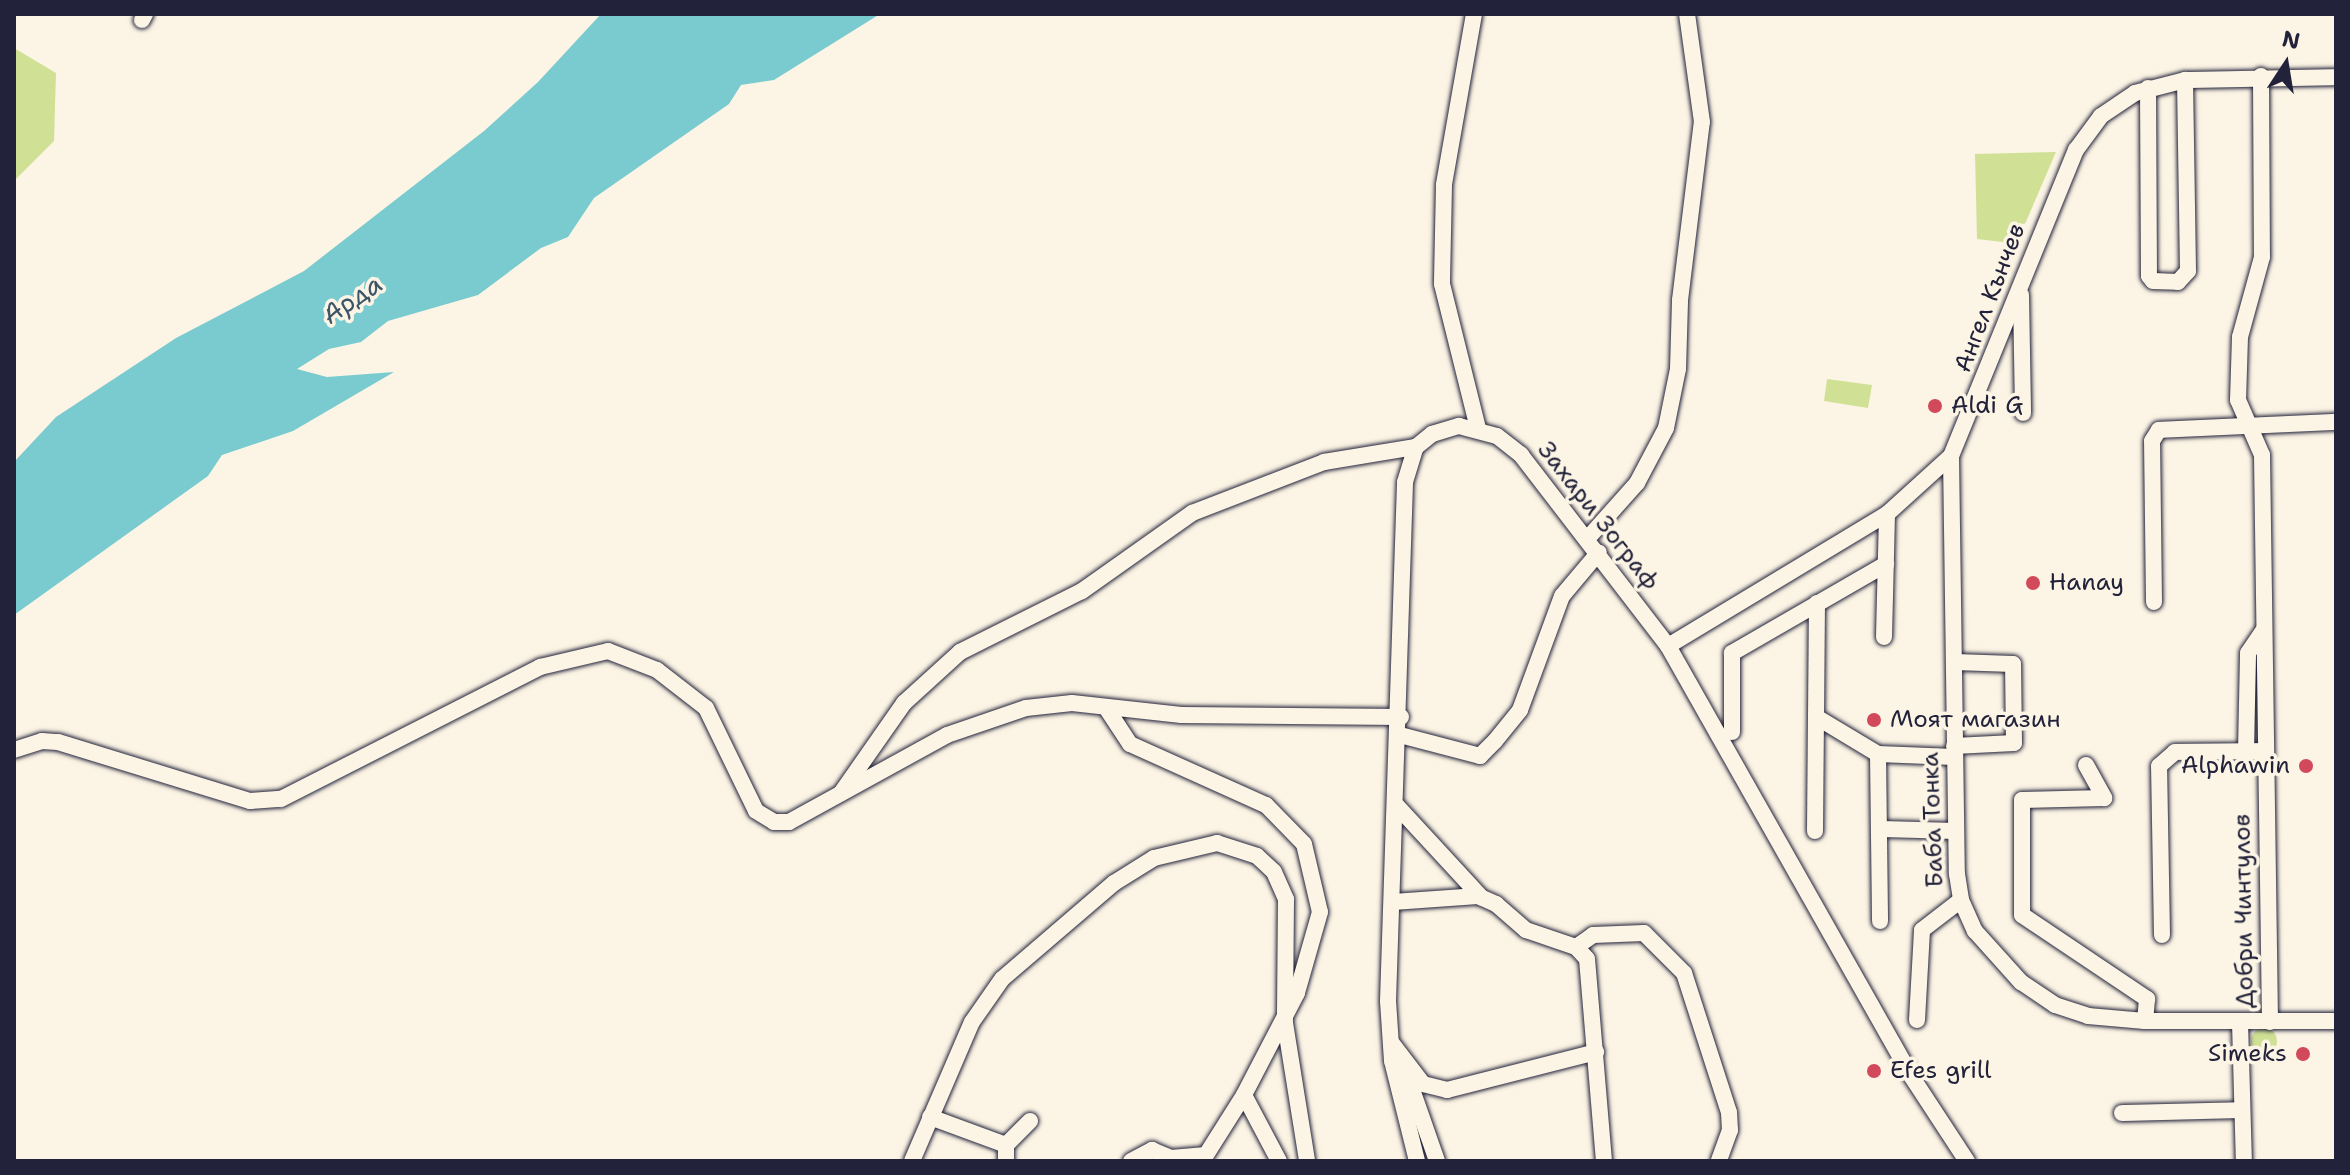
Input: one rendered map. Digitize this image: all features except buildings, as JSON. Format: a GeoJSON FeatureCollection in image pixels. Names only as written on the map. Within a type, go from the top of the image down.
{"type":"FeatureCollection","features":[{"type":"Feature","properties":{"kind":"street"},"geometry":{"type":"LineString","coordinates":[[841,793],[904,703],[960,652],[1082,591],[1192,513],[1324,462],[1416,447],[1446,429],[1478,428],[1442,284],[1444,185],[1474,14]]}},
{"type":"Feature","properties":{"kind":"street"},"geometry":{"type":"LineString","coordinates":[[1588,538],[1637,483],[1652,456],[1666,428],[1678,369],[1680,300],[1702,122],[1687,14]]}},
{"type":"Feature","properties":{"kind":"street","name":"Ангел Кънчев"},"geometry":{"type":"LineString","coordinates":[[1668,646],[1887,514],[1951,456],[2021,292],[2076,150],[2101,116],[2148,88],[2185,80],[2261,76],[2336,77]]}},
{"type":"Feature","properties":{"kind":"street","name":"Добри Чинтулов"},"geometry":{"type":"LineString","coordinates":[[2261,76],[2262,257],[2240,337],[2238,400],[2252,426],[2262,455],[2270,1022]]}},
{"type":"Feature","properties":{"kind":"street"},"geometry":{"type":"LineString","coordinates":[[2148,88],[2149,276],[2153,281],[2178,282],[2188,271],[2185,80]]}},
{"type":"Feature","properties":{"kind":"street"},"geometry":{"type":"LineString","coordinates":[[2021,292],[2023,413]]}},
{"type":"Feature","properties":{"kind":"street"},"geometry":{"type":"LineString","coordinates":[[2154,602],[2155,435],[2169,427],[2336,422]]}},
{"type":"Feature","properties":{"kind":"street","name":"Захари Зограф"},"geometry":{"type":"LineString","coordinates":[[1478,428],[1521,455],[1599,552],[1668,646],[1908,1071],[1967,1161]]}},
{"type":"Feature","properties":{"kind":"street"},"geometry":{"type":"LineString","coordinates":[[1416,447],[1405,482],[1391,1042],[1392,1061],[1417,1161]]}},
{"type":"Feature","properties":{"kind":"street","name":"Баба Тонка"},"geometry":{"type":"LineString","coordinates":[[1951,456],[1956,831],[1961,900],[1966,917],[1991,950],[2044,998],[2088,1016],[2145,1021],[2336,1021]]}},
{"type":"Feature","properties":{"kind":"street"},"geometry":{"type":"LineString","coordinates":[[1884,637],[1887,514]]}},
{"type":"Feature","properties":{"kind":"street"},"geometry":{"type":"LineString","coordinates":[[1400,735],[1480,756],[1520,710],[1562,596],[1599,552]]}},
{"type":"Feature","properties":{"kind":"street"},"geometry":{"type":"LineString","coordinates":[[1732,732],[1732,653],[1886,564]]}},
{"type":"Feature","properties":{"kind":"street"},"geometry":{"type":"LineString","coordinates":[[1815,831],[1817,603]]}},
{"type":"Feature","properties":{"kind":"street","name":"Добри Чинтулов"},"geometry":{"type":"LineString","coordinates":[[2246,751],[2248,653],[2263,631]]}},
{"type":"Feature","properties":{"kind":"street"},"geometry":{"type":"LineString","coordinates":[[14,750],[42,741],[58,742],[250,801],[281,799],[540,667],[608,651],[657,670],[706,708],[762,817],[789,822],[985,720],[1072,703],[1181,715],[1401,717]]}},
{"type":"Feature","properties":{"kind":"street"},"geometry":{"type":"LineString","coordinates":[[1818,718],[1878,754],[1954,752],[2014,743],[2013,664],[1955,662]]}},
{"type":"Feature","properties":{"kind":"street"},"geometry":{"type":"LineString","coordinates":[[1107,709],[1130,744],[1266,805],[1304,844],[1320,912],[1285,1023],[1206,1155],[1171,1158],[1152,1150],[1131,1161]]}},
{"type":"Feature","properties":{"kind":"street"},"geometry":{"type":"LineString","coordinates":[[2162,935],[2159,766],[2175,752],[2264,751]]}},
{"type":"Feature","properties":{"kind":"street"},"geometry":{"type":"LineString","coordinates":[[1878,754],[1882,829],[1880,921]]}},
{"type":"Feature","properties":{"kind":"street"},"geometry":{"type":"LineString","coordinates":[[2086,765],[2104,798],[2022,800],[2022,915],[2147,999],[2145,1021]]}},
{"type":"Feature","properties":{"kind":"street"},"geometry":{"type":"LineString","coordinates":[[1397,806],[1482,898],[1526,930],[1576,947],[1590,973],[1604,1161]]}},
{"type":"Feature","properties":{"kind":"street"},"geometry":{"type":"LineString","coordinates":[[1882,829],[1956,831]]}},
{"type":"Feature","properties":{"kind":"street"},"geometry":{"type":"LineString","coordinates":[[912,1161],[972,1022],[1002,979],[1114,883],[1176,849],[1227,844],[1257,856],[1274,872],[1289,916],[1285,1023],[1307,1161]]}},
{"type":"Feature","properties":{"kind":"street"},"geometry":{"type":"LineString","coordinates":[[1393,902],[1482,898]]}},
{"type":"Feature","properties":{"kind":"street"},"geometry":{"type":"LineString","coordinates":[[1917,1020],[1922,930],[1961,900]]}},
{"type":"Feature","properties":{"kind":"street"},"geometry":{"type":"LineString","coordinates":[[1576,947],[1593,935],[1644,933],[1684,973],[1729,1112],[1730,1130],[1719,1161]]}},
{"type":"Feature","properties":{"kind":"street"},"geometry":{"type":"LineString","coordinates":[[2240,1022],[2244,1161]]}},
{"type":"Feature","properties":{"kind":"street"},"geometry":{"type":"LineString","coordinates":[[1391,1042],[1423,1084],[1447,1090],[1596,1052]]}},
{"type":"Feature","properties":{"kind":"street"},"geometry":{"type":"LineString","coordinates":[[1392,1061],[1408,1078],[1437,1161]]}},
{"type":"Feature","properties":{"kind":"street"},"geometry":{"type":"LineString","coordinates":[[1244,1095],[1279,1161]]}},
{"type":"Feature","properties":{"kind":"street"},"geometry":{"type":"LineString","coordinates":[[2122,1113],[2242,1110]]}},
{"type":"Feature","properties":{"kind":"street"},"geometry":{"type":"LineString","coordinates":[[930,1117],[1006,1153],[1030,1121]]}},
{"type":"Feature","properties":{"kind":"green space"},"geometry":{"type":"Polygon","coordinates":[[[14,48],[56,73],[54,141],[14,181],[14,48]]]}},
{"type":"Feature","properties":{"kind":"green space"},"geometry":{"type":"Polygon","coordinates":[[[2056,152],[2019,238],[2011,243],[1977,239],[1975,154],[2056,152]]]}},
{"type":"Feature","properties":{"kind":"green space"},"geometry":{"type":"Polygon","coordinates":[[[1827,379],[1872,385],[1868,408],[1824,401],[1827,379]]]}},
{"type":"Feature","properties":{"kind":"green space"},"geometry":{"type":"Polygon","coordinates":[[[2264,1028],[2273,1032],[2277,1041],[2273,1050],[2264,1054],[2255,1050],[2251,1041],[2255,1032],[2264,1028]]]}},
{"type":"Feature","properties":{"kind":"water","name":"Арда"},"geometry":{"type":"Polygon","coordinates":[[[601,14],[880,14],[774,80],[741,85],[729,104],[594,198],[568,237],[541,248],[478,295],[388,321],[361,342],[329,349],[297,369],[327,377],[394,372],[293,431],[222,455],[208,476],[14,615],[14,462],[56,417],[176,338],[304,271],[484,131],[538,82],[601,14]]]}},
{"type":"Feature","properties":{"kind":"place","name":"Aldi G"},"geometry":{"type":"Point","coordinates":[1935,406]}},
{"type":"Feature","properties":{"kind":"place","name":"Hanay"},"geometry":{"type":"Point","coordinates":[2033,583]}},
{"type":"Feature","properties":{"kind":"place","name":"Моят магазин"},"geometry":{"type":"Point","coordinates":[1874,720]}},
{"type":"Feature","properties":{"kind":"place","name":"Alphawin"},"geometry":{"type":"Point","coordinates":[2306,766]}},
{"type":"Feature","properties":{"kind":"place","name":"Simeks"},"geometry":{"type":"Point","coordinates":[2303,1054]}},
{"type":"Feature","properties":{"kind":"place","name":"Efes grill"},"geometry":{"type":"Point","coordinates":[1874,1071]}}]}
